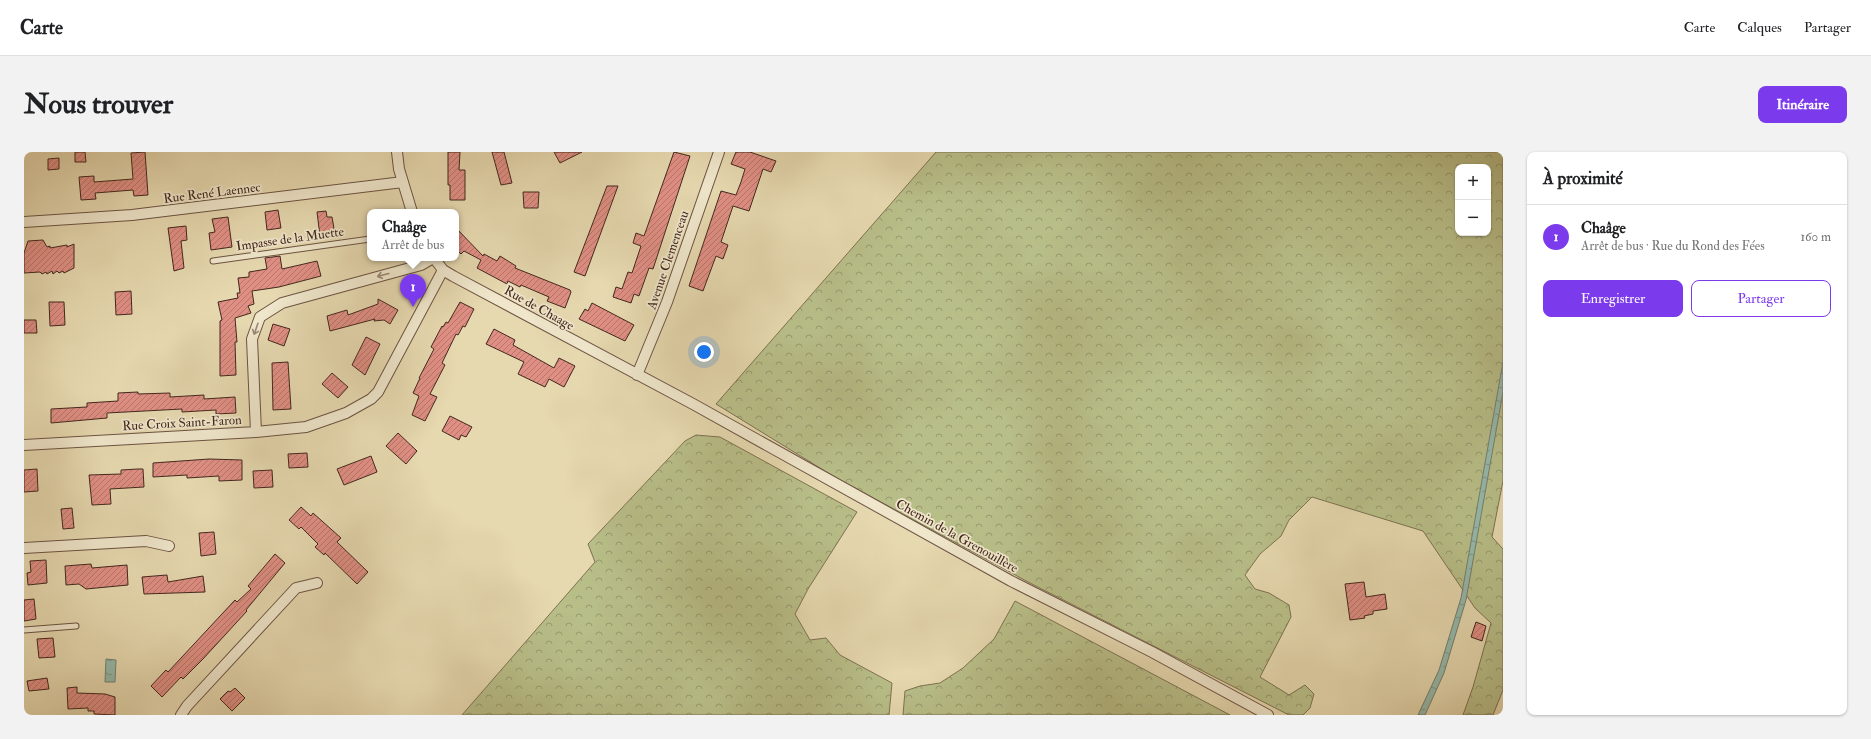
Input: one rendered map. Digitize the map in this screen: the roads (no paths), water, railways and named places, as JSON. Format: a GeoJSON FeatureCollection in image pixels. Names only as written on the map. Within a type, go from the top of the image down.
{"type":"FeatureCollection","features":[{"type":"Feature","properties":{"kind":"street"},"geometry":{"type":"LineString","coordinates":[[397,152],[403,182],[411,209]]}},
{"type":"Feature","properties":{"kind":"street","name":"Avenue Clemenceau"},"geometry":{"type":"LineString","coordinates":[[637,375],[667,302],[719,152]]}},
{"type":"Feature","properties":{"kind":"street","name":"Rue René Laennec"},"geometry":{"type":"LineString","coordinates":[[24,222],[132,215],[403,182]]}},
{"type":"Feature","properties":{"kind":"street","name":"Rue Croix Saint-Faron"},"geometry":{"type":"LineString","coordinates":[[24,445],[256,432],[252,339],[260,317],[282,303],[421,265],[428,261]]}},
{"type":"Feature","properties":{"kind":"street","name":"Rue de Chaage"},"geometry":{"type":"LineString","coordinates":[[436,261],[443,270],[637,375]]}},
{"type":"Feature","properties":{"kind":"street"},"geometry":{"type":"LineString","coordinates":[[256,432],[306,427],[346,413],[371,399],[378,392],[443,270]]}},
{"type":"Feature","properties":{"kind":"street","name":"Chemin de la Grenouillère"},"geometry":{"type":"LineString","coordinates":[[637,375],[827,478],[1011,582],[1159,656],[1268,715]]}},
{"type":"Feature","properties":{"kind":"street"},"geometry":{"type":"LineString","coordinates":[[24,548],[146,541],[169,546]]}},
{"type":"Feature","properties":{"kind":"street"},"geometry":{"type":"LineString","coordinates":[[181,715],[192,701],[296,588],[317,583]]}},
{"type":"Feature","properties":{"kind":"lane","name":"Impasse de la Muette"},"geometry":{"type":"LineString","coordinates":[[213,261],[367,239]]}},
{"type":"Feature","properties":{"kind":"lane"},"geometry":{"type":"LineString","coordinates":[[24,630],[76,626]]}},
{"type":"Feature","properties":{"kind":"water"},"geometry":{"type":"Polygon","coordinates":[[[1503,362],[1503,392],[1466,600],[1444,673],[1425,715],[1418,715],[1439,670],[1461,598],[1503,362]]]}},
{"type":"Feature","properties":{"kind":"water"},"geometry":{"type":"Polygon","coordinates":[[[106,659],[116,660],[115,682],[105,682],[106,659]]]}},
{"type":"Feature","properties":{"kind":"place","name":"Chaâge"},"geometry":{"type":"Point","coordinates":[413,307]}}]}
